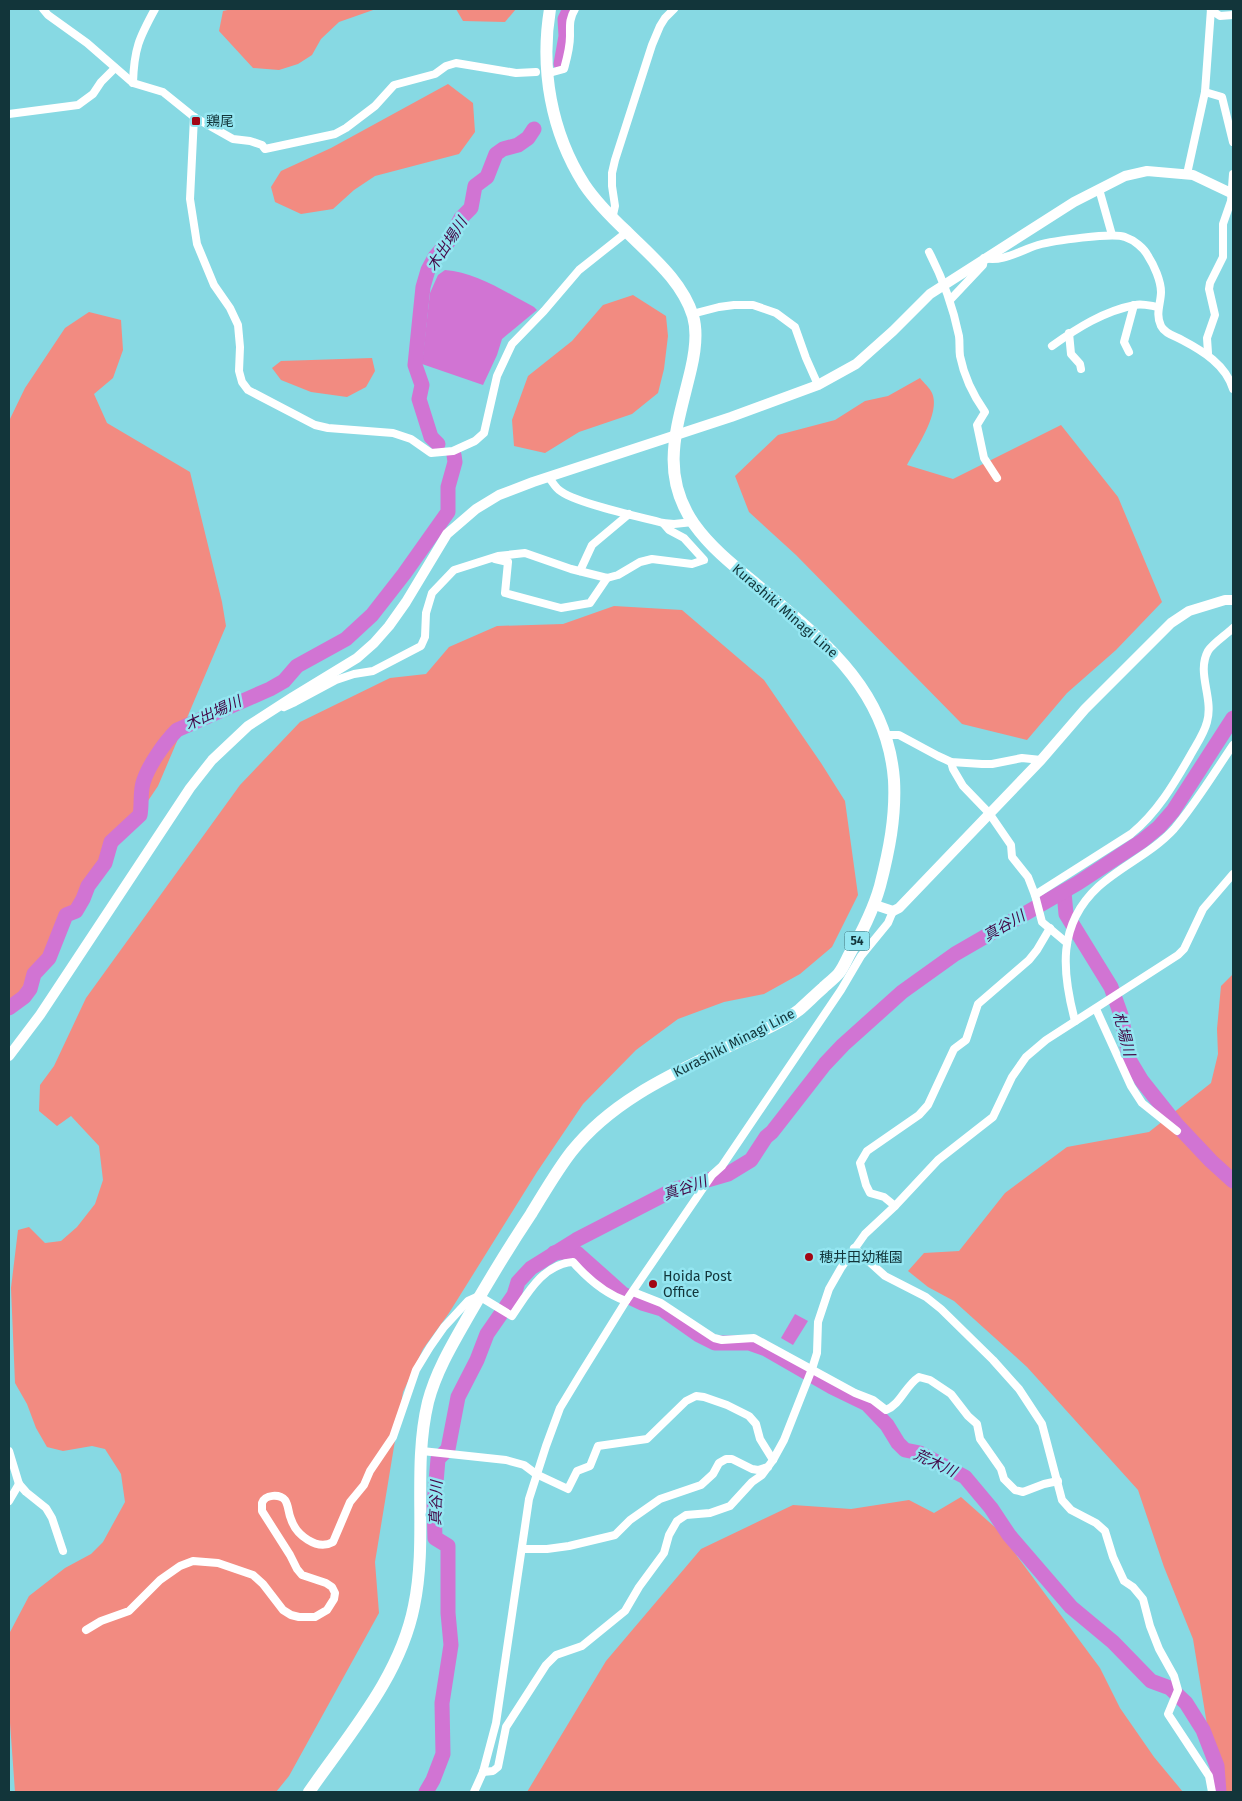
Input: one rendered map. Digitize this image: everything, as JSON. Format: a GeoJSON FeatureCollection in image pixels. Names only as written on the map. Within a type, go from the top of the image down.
{"type":"FeatureCollection","features":[{"type":"Feature","properties":{"kind":"main road","name":"Kurashiki Minagi Line"},"geometry":{"type":"LineString","coordinates":[[309,1792],[378,1693],[396,1663],[408,1630],[416,1602],[428,1402],[443,1361],[484,1299],[504,1255],[572,1150],[602,1121],[643,1089],[796,1012],[838,974],[862,932],[874,905],[889,851],[894,818],[894,776],[885,735],[876,710],[846,665],[816,635],[715,550],[693,522],[680,498],[672,462],[673,444],[695,353],[695,327],[692,314],[676,282],[609,215],[585,185],[573,164],[558,128],[546,73],[546,33],[550,9]]}},
{"type":"Feature","properties":{"kind":"street"},"geometry":{"type":"LineString","coordinates":[[43,9],[48,15],[87,42],[133,83],[163,92],[194,117],[234,139],[250,141],[262,145],[266,149],[335,134],[375,106],[394,85],[435,74],[446,66],[456,63],[516,73],[536,72]]}},
{"type":"Feature","properties":{"kind":"street"},"geometry":{"type":"LineString","coordinates":[[133,83],[134,60],[138,42],[155,9]]}},
{"type":"Feature","properties":{"kind":"street"},"geometry":{"type":"LineString","coordinates":[[553,72],[564,69],[569,44],[569,21],[575,9]]}},
{"type":"Feature","properties":{"kind":"street"},"geometry":{"type":"LineString","coordinates":[[609,215],[613,215],[615,206],[612,186],[615,160],[655,39],[665,18],[674,9]]}},
{"type":"Feature","properties":{"kind":"street"},"geometry":{"type":"LineString","coordinates":[[1187,174],[1205,92],[1211,10],[1220,16],[1233,15]]}},
{"type":"Feature","properties":{"kind":"street"},"geometry":{"type":"LineString","coordinates":[[9,114],[78,104],[93,94],[101,82],[115,68]]}},
{"type":"Feature","properties":{"kind":"street"},"geometry":{"type":"LineString","coordinates":[[1205,92],[1222,97],[1233,142]]}},
{"type":"Feature","properties":{"kind":"street"},"geometry":{"type":"LineString","coordinates":[[194,117],[190,199],[197,244],[214,285],[230,308],[238,325],[240,347],[239,371],[242,382],[248,390],[315,425],[328,428],[393,433],[411,439],[431,453],[453,452],[475,441],[484,432],[497,376],[512,344],[544,311],[579,270],[627,232]]}},
{"type":"Feature","properties":{"kind":"street"},"geometry":{"type":"LineString","coordinates":[[9,1056],[40,1015],[190,788],[212,760],[248,726],[357,658],[374,643],[406,602],[446,534],[476,508],[499,495],[681,434],[818,385],[856,364],[930,294],[1074,202],[1125,176],[1147,171],[1193,174],[1232,192]]}},
{"type":"Feature","properties":{"kind":"street"},"geometry":{"type":"LineString","coordinates":[[1208,353],[1207,338],[1215,315],[1209,289],[1223,257],[1223,224],[1231,201],[1233,174]]}},
{"type":"Feature","properties":{"kind":"street"},"geometry":{"type":"LineString","coordinates":[[1099,189],[1112,235]]}},
{"type":"Feature","properties":{"kind":"street"},"geometry":{"type":"LineString","coordinates":[[984,258],[993,261],[1040,244],[1112,235],[1125,236],[1141,247],[1148,256],[1161,292],[1158,307],[1160,325],[1168,333],[1208,353],[1223,371],[1233,389]]}},
{"type":"Feature","properties":{"kind":"street"},"geometry":{"type":"LineString","coordinates":[[929,252],[950,300],[960,339],[960,355],[968,383],[985,412],[977,425],[984,458],[998,478]]}},
{"type":"Feature","properties":{"kind":"street"},"geometry":{"type":"LineString","coordinates":[[950,300],[983,265],[984,258]]}},
{"type":"Feature","properties":{"kind":"street"},"geometry":{"type":"LineString","coordinates":[[692,314],[734,305],[753,305],[776,312],[795,327],[818,385]]}},
{"type":"Feature","properties":{"kind":"street"},"geometry":{"type":"LineString","coordinates":[[1052,346],[1096,318],[1134,305],[1158,307]]}},
{"type":"Feature","properties":{"kind":"street"},"geometry":{"type":"LineString","coordinates":[[1129,352],[1124,342],[1134,305]]}},
{"type":"Feature","properties":{"kind":"street"},"geometry":{"type":"LineString","coordinates":[[1070,333],[1072,354],[1082,369]]}},
{"type":"Feature","properties":{"kind":"street"},"geometry":{"type":"LineString","coordinates":[[549,478],[558,490],[568,495],[629,514],[663,523],[693,522]]}},
{"type":"Feature","properties":{"kind":"street"},"geometry":{"type":"LineString","coordinates":[[580,571],[592,545],[629,514]]}},
{"type":"Feature","properties":{"kind":"street"},"geometry":{"type":"LineString","coordinates":[[270,712],[295,702],[336,680],[354,674],[373,671],[421,646],[426,637],[426,613],[432,594],[454,570],[492,558],[525,553],[571,569],[607,578],[618,575],[640,562],[652,559],[692,564],[704,560],[684,538],[669,530],[663,523]]}},
{"type":"Feature","properties":{"kind":"street"},"geometry":{"type":"LineString","coordinates":[[492,558],[508,562],[505,593],[561,608],[590,603],[607,578]]}},
{"type":"Feature","properties":{"kind":"street"},"geometry":{"type":"LineString","coordinates":[[874,905],[892,911],[899,908],[1041,760],[1085,709],[1171,623],[1188,611],[1225,600],[1233,600]]}},
{"type":"Feature","properties":{"kind":"street"},"geometry":{"type":"LineString","coordinates":[[1035,895],[1131,834],[1146,822],[1155,810],[1180,774],[1208,721],[1210,704],[1203,672],[1208,650],[1233,628]]}},
{"type":"Feature","properties":{"kind":"street"},"geometry":{"type":"LineString","coordinates":[[885,735],[899,735],[951,762],[992,764],[1022,758],[1041,760]]}},
{"type":"Feature","properties":{"kind":"street"},"geometry":{"type":"LineString","coordinates":[[1075,1021],[1067,986],[1065,947],[1076,915],[1098,887],[1157,844],[1173,829],[1221,765],[1233,745]]}},
{"type":"Feature","properties":{"kind":"street"},"geometry":{"type":"LineString","coordinates":[[951,762],[953,769],[964,786],[989,813],[1011,844],[1012,857],[1028,877],[1042,922],[1066,943]]}},
{"type":"Feature","properties":{"kind":"street"},"geometry":{"type":"LineString","coordinates":[[484,1772],[493,1771],[498,1767],[506,1727],[546,1665],[556,1656],[582,1646],[626,1611],[638,1587],[664,1553],[669,1534],[678,1521],[686,1515],[710,1513],[730,1506],[773,1460],[784,1440],[811,1373],[817,1354],[818,1322],[829,1289],[854,1248],[865,1234],[895,1206],[938,1160],[993,1117],[1012,1078],[1026,1057],[1046,1040],[1178,955],[1184,949],[1203,909],[1233,874]]}},
{"type":"Feature","properties":{"kind":"street"},"geometry":{"type":"LineString","coordinates":[[474,1792],[484,1772],[496,1723],[529,1499],[560,1408],[630,1297],[712,1175],[722,1166],[841,990],[861,956],[888,923],[892,911]]}},
{"type":"Feature","properties":{"kind":"street"},"geometry":{"type":"LineString","coordinates":[[895,1206],[884,1197],[870,1193],[860,1164],[867,1152],[919,1115],[928,1105],[954,1049],[966,1040],[978,1004],[1029,960],[1050,928]]}},
{"type":"Feature","properties":{"kind":"street"},"geometry":{"type":"LineString","coordinates":[[1096,1008],[1131,1086],[1142,1103],[1177,1131]]}},
{"type":"Feature","properties":{"kind":"street"},"geometry":{"type":"LineString","coordinates":[[854,1248],[885,1276],[926,1297],[941,1309],[993,1360],[1019,1389],[1042,1424],[1062,1500],[1071,1510],[1096,1523],[1105,1532],[1113,1557],[1124,1580],[1143,1599],[1150,1626],[1159,1649],[1174,1676],[1178,1690],[1168,1714],[1209,1776],[1212,1792]]}},
{"type":"Feature","properties":{"kind":"street"},"geometry":{"type":"LineString","coordinates":[[86,1630],[101,1621],[129,1611],[160,1580],[180,1566],[193,1561],[218,1563],[253,1575],[263,1584],[283,1610],[291,1615],[315,1617],[327,1610],[334,1598],[335,1593],[332,1587],[302,1575],[297,1570],[290,1555],[264,1516],[262,1503],[266,1498],[280,1496],[285,1500],[289,1508],[291,1520],[312,1543],[319,1546],[327,1546],[333,1542],[350,1502],[364,1485],[370,1471],[393,1437],[416,1370],[444,1327],[468,1301],[484,1299],[512,1316],[544,1273],[565,1262],[573,1262],[602,1288],[617,1298],[630,1297],[661,1303],[714,1338],[722,1340],[754,1338],[811,1373],[873,1400],[886,1410],[894,1407],[911,1382],[919,1377],[930,1380],[951,1394],[968,1416],[977,1424],[980,1439],[1001,1469],[1004,1478],[1014,1490],[1023,1492],[1058,1481]]}},
{"type":"Feature","properties":{"kind":"street"},"geometry":{"type":"LineString","coordinates":[[426,1451],[506,1460],[524,1464],[536,1474],[568,1489],[577,1471],[590,1466],[598,1446],[647,1439],[686,1400],[696,1396],[728,1405],[749,1416],[756,1424],[760,1439],[773,1460]]}},
{"type":"Feature","properties":{"kind":"street"},"geometry":{"type":"LineString","coordinates":[[9,1451],[19,1484],[46,1508],[52,1518],[63,1551]]}},
{"type":"Feature","properties":{"kind":"street"},"geometry":{"type":"LineString","coordinates":[[522,1549],[547,1549],[569,1546],[615,1535],[630,1520],[660,1499],[701,1484],[713,1474],[719,1463],[726,1459],[732,1459],[752,1469],[758,1470],[768,1467]]}},
{"type":"Feature","properties":{"kind":"street"},"geometry":{"type":"LineString","coordinates":[[9,1501],[19,1484]]}},
{"type":"Feature","properties":{"kind":"shaded area"},"geometry":{"type":"Polygon","coordinates":[[[232,9],[376,9],[339,22],[321,39],[312,55],[298,64],[279,70],[253,68],[219,31],[223,11],[232,9]]]}},
{"type":"Feature","properties":{"kind":"shaded area"},"geometry":{"type":"Polygon","coordinates":[[[456,9],[516,9],[505,22],[463,21],[456,9]]]}},
{"type":"Feature","properties":{"kind":"shaded area"},"geometry":{"type":"Polygon","coordinates":[[[448,84],[473,103],[475,132],[459,154],[375,176],[354,190],[333,209],[301,214],[275,202],[271,187],[281,171],[331,148],[448,84]]]}},
{"type":"Feature","properties":{"kind":"shaded area"},"geometry":{"type":"Polygon","coordinates":[[[445,270],[480,279],[537,310],[502,339],[483,385],[422,364],[430,293],[438,275],[445,270]]]}},
{"type":"Feature","properties":{"kind":"shaded area"},"geometry":{"type":"Polygon","coordinates":[[[633,295],[666,316],[668,336],[664,369],[658,393],[632,414],[579,432],[545,453],[514,446],[512,420],[528,376],[572,341],[603,305],[633,295]]]}},
{"type":"Feature","properties":{"kind":"shaded area"},"geometry":{"type":"Polygon","coordinates":[[[89,312],[121,320],[123,350],[113,378],[94,394],[107,423],[190,472],[222,602],[226,626],[158,786],[9,1007],[9,421],[25,388],[65,328],[89,312]]]}},
{"type":"Feature","properties":{"kind":"shaded area"},"geometry":{"type":"Polygon","coordinates":[[[372,358],[375,371],[366,387],[347,397],[311,392],[281,380],[272,368],[281,361],[372,358]]]}},
{"type":"Feature","properties":{"kind":"shaded area"},"geometry":{"type":"Polygon","coordinates":[[[920,378],[932,393],[934,401],[933,410],[926,430],[907,465],[953,479],[1061,425],[1118,497],[1162,602],[1116,650],[1067,693],[1027,740],[962,724],[796,555],[749,512],[735,476],[778,435],[835,420],[865,401],[888,396],[920,378]]]}},
{"type":"Feature","properties":{"kind":"shaded area"},"geometry":{"type":"Polygon","coordinates":[[[614,606],[682,610],[764,680],[821,763],[845,801],[858,895],[832,947],[800,974],[764,994],[724,1002],[678,1019],[636,1050],[583,1104],[537,1172],[449,1313],[423,1349],[403,1392],[375,1562],[379,1613],[289,1776],[276,1792],[15,1792],[9,1709],[9,1634],[29,1596],[65,1568],[91,1554],[103,1542],[125,1502],[121,1474],[105,1449],[92,1446],[63,1451],[47,1447],[15,1383],[11,1288],[18,1230],[29,1227],[45,1243],[61,1241],[77,1227],[95,1204],[103,1180],[99,1146],[71,1116],[57,1126],[39,1111],[40,1085],[54,1066],[86,998],[240,785],[300,722],[390,678],[426,674],[449,647],[497,626],[563,624],[614,606]]]}},
{"type":"Feature","properties":{"kind":"shaded area"},"geometry":{"type":"Polygon","coordinates":[[[1233,974],[1233,1792],[1218,1792],[1193,1639],[1164,1567],[1138,1490],[1027,1367],[954,1301],[928,1287],[908,1271],[924,1253],[959,1251],[1005,1193],[1067,1147],[1149,1132],[1211,1083],[1218,1054],[1217,1029],[1221,986],[1233,974]]]}},
{"type":"Feature","properties":{"kind":"shaded area"},"geometry":{"type":"Polygon","coordinates":[[[795,1314],[808,1321],[793,1345],[781,1338],[795,1314]]]}},
{"type":"Feature","properties":{"kind":"shaded area"},"geometry":{"type":"Polygon","coordinates":[[[961,1497],[997,1529],[1100,1668],[1120,1708],[1154,1757],[1183,1792],[527,1792],[606,1661],[701,1549],[793,1505],[851,1509],[909,1500],[934,1513],[961,1497]]]}},
{"type":"Feature","properties":{"kind":"waterway","name":"木出場川"},"geometry":{"type":"LineString","coordinates":[[561,64],[566,36],[565,19],[570,9]]}},
{"type":"Feature","properties":{"kind":"waterway","name":"木出場川"},"geometry":{"type":"LineString","coordinates":[[438,444],[431,437],[419,399],[422,385],[415,365],[423,287],[428,270],[435,257],[448,242],[461,218],[471,208],[475,186],[487,177],[496,154],[503,149],[518,145],[528,138],[534,129]]}},
{"type":"Feature","properties":{"kind":"waterway","name":"木出場川"},"geometry":{"type":"LineString","coordinates":[[9,1008],[24,997],[30,989],[34,974],[49,958],[66,915],[76,911],[88,886],[105,863],[111,842],[140,815],[142,787],[145,776],[167,741],[177,730],[284,681],[297,666],[346,639],[372,615],[448,512],[448,487],[455,462],[454,455]]}},
{"type":"Feature","properties":{"kind":"waterway","name":"真谷川"},"geometry":{"type":"LineString","coordinates":[[426,1792],[443,1754],[442,1703],[451,1645],[448,1613],[448,1546],[435,1538],[434,1506],[438,1459],[448,1449],[458,1397],[477,1360],[487,1334],[514,1295],[518,1282],[531,1268],[576,1240],[673,1190],[728,1174],[751,1160],[766,1137],[772,1132],[825,1064],[843,1045],[902,992],[955,954],[1078,883],[1142,841],[1159,827],[1173,811],[1233,718]]}},
{"type":"Feature","properties":{"kind":"waterway","name":"札場川"},"geometry":{"type":"LineString","coordinates":[[1064,892],[1066,914],[1111,987],[1121,1015],[1130,1061],[1142,1081],[1177,1125],[1233,1181]]}},
{"type":"Feature","properties":{"kind":"waterway","name":"荒木川"},"geometry":{"type":"LineString","coordinates":[[554,1253],[577,1253],[623,1294],[642,1303],[662,1309],[699,1335],[715,1343],[749,1343],[766,1349],[832,1387],[867,1404],[887,1425],[898,1443],[905,1450],[920,1453],[965,1477],[991,1508],[1009,1535],[1071,1607],[1113,1642],[1151,1681],[1170,1688],[1186,1703],[1203,1730],[1217,1766],[1219,1792]]}},
{"type":"Feature","properties":{"kind":"place","name":"鶏尾"},"geometry":{"type":"Point","coordinates":[196,121]}},
{"type":"Feature","properties":{"kind":"place","name":"穂井田幼稚園"},"geometry":{"type":"Point","coordinates":[809,1257]}},
{"type":"Feature","properties":{"kind":"place","name":"Hoida Post Office"},"geometry":{"type":"Point","coordinates":[653,1284]}}]}
